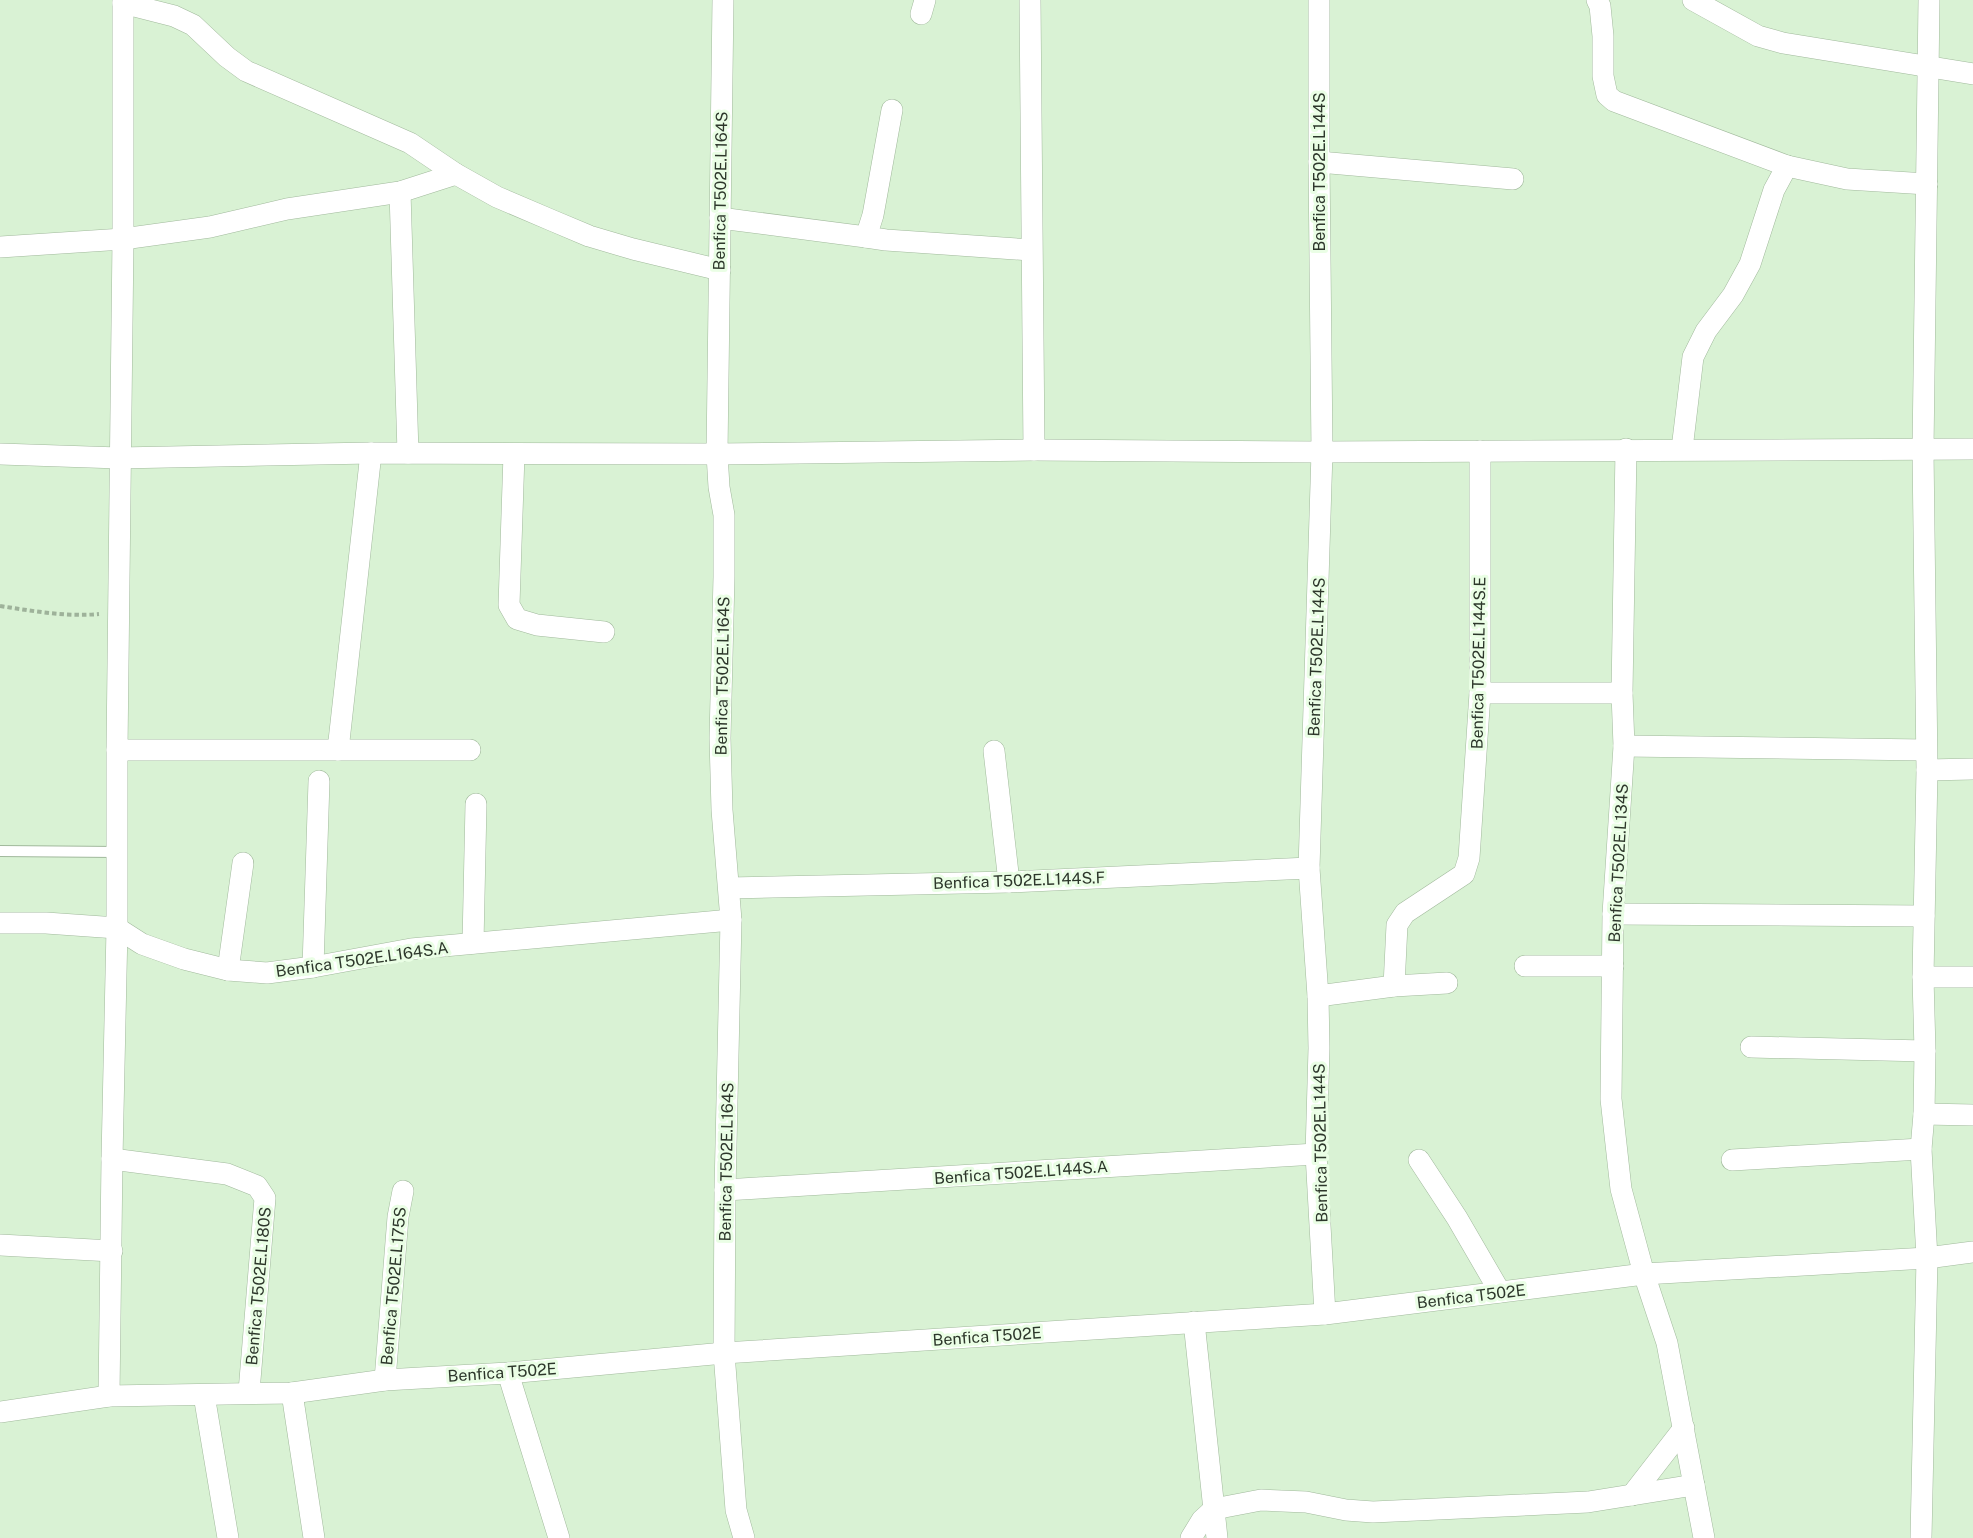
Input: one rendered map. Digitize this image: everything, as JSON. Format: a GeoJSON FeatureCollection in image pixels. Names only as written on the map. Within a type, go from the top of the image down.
{"type":"FeatureCollection","features":[{"type":"Feature","properties":{"kind":"street","name":"Benfica T502E.L164S"},"geometry":{"type":"LineString","coordinates":[[723,0],[717,454],[719,488],[724,515],[720,738],[722,810],[731,920],[724,1353],[736,1510],[744,1538]]}},
{"type":"Feature","properties":{"kind":"street"},"geometry":{"type":"LineString","coordinates":[[1030,0],[1034,450]]}},
{"type":"Feature","properties":{"kind":"street","name":"Benfica T502E.L144S"},"geometry":{"type":"LineString","coordinates":[[1319,0],[1322,452],[1309,868],[1318,996],[1316,1154],[1325,1314]]}},
{"type":"Feature","properties":{"kind":"street"},"geometry":{"type":"LineString","coordinates":[[1597,0],[1600,6],[1603,36],[1603,76],[1606,95],[1614,102],[1787,166],[1847,179],[1927,184]]}},
{"type":"Feature","properties":{"kind":"street"},"geometry":{"type":"LineString","coordinates":[[1693,0],[1737,25],[1767,38],[1813,48],[1973,74]]}},
{"type":"Feature","properties":{"kind":"street"},"geometry":{"type":"LineString","coordinates":[[1921,1538],[1927,1258],[1921,1149],[1925,1051],[1923,977],[1927,760],[1923,450],[1929,0]]}},
{"type":"Feature","properties":{"kind":"street"},"geometry":{"type":"LineString","coordinates":[[109,1396],[117,928],[123,2],[174,16],[193,25],[227,57],[246,71],[410,143],[456,174],[497,197],[589,236],[720,270]]}},
{"type":"Feature","properties":{"kind":"street"},"geometry":{"type":"LineString","coordinates":[[866,237],[873,214],[892,110]]}},
{"type":"Feature","properties":{"kind":"street"},"geometry":{"type":"LineString","coordinates":[[1319,162],[1513,179]]}},
{"type":"Feature","properties":{"kind":"street"},"geometry":{"type":"LineString","coordinates":[[1682,449],[1693,357],[1750,264],[1774,190],[1787,166]]}},
{"type":"Feature","properties":{"kind":"street"},"geometry":{"type":"LineString","coordinates":[[0,246],[123,239],[210,227],[287,209],[400,192],[456,174]]}},
{"type":"Feature","properties":{"kind":"street"},"geometry":{"type":"LineString","coordinates":[[400,192],[408,453]]}},
{"type":"Feature","properties":{"kind":"street"},"geometry":{"type":"LineString","coordinates":[[720,218],[886,240],[1031,250]]}},
{"type":"Feature","properties":{"kind":"street","name":"Benfica T502E.L134S"},"geometry":{"type":"LineString","coordinates":[[1626,449],[1624,746],[1612,914],[1611,1099],[1621,1189],[1644,1274],[1667,1343],[1704,1538]]}},
{"type":"Feature","properties":{"kind":"street"},"geometry":{"type":"LineString","coordinates":[[0,454],[119,458],[371,453],[717,454],[1034,450],[1322,452],[1973,449]]}},
{"type":"Feature","properties":{"kind":"street","name":"Benfica T502E.L144S.E"},"geometry":{"type":"LineString","coordinates":[[1394,986],[1397,925],[1405,913],[1464,874],[1469,858],[1480,693],[1480,451]]}},
{"type":"Feature","properties":{"kind":"street"},"geometry":{"type":"LineString","coordinates":[[338,750],[371,453]]}},
{"type":"Feature","properties":{"kind":"street"},"geometry":{"type":"LineString","coordinates":[[514,454],[509,605],[517,619],[537,625],[604,632]]}},
{"type":"Feature","properties":{"kind":"street"},"geometry":{"type":"LineString","coordinates":[[1480,693],[1623,693]]}},
{"type":"Feature","properties":{"kind":"street"},"geometry":{"type":"LineString","coordinates":[[1624,746],[1927,760],[1973,770]]}},
{"type":"Feature","properties":{"kind":"street"},"geometry":{"type":"LineString","coordinates":[[117,750],[470,750]]}},
{"type":"Feature","properties":{"kind":"street"},"geometry":{"type":"LineString","coordinates":[[994,751],[1009,882]]}},
{"type":"Feature","properties":{"kind":"street"},"geometry":{"type":"LineString","coordinates":[[313,967],[319,781]]}},
{"type":"Feature","properties":{"kind":"street"},"geometry":{"type":"LineString","coordinates":[[473,943],[476,804]]}},
{"type":"Feature","properties":{"kind":"street"},"geometry":{"type":"LineString","coordinates":[[228,970],[243,863]]}},
{"type":"Feature","properties":{"kind":"street","name":"Benfica T502E.L144S.F"},"geometry":{"type":"LineString","coordinates":[[729,888],[1009,882],[1309,868]]}},
{"type":"Feature","properties":{"kind":"street"},"geometry":{"type":"LineString","coordinates":[[1612,914],[1924,916]]}},
{"type":"Feature","properties":{"kind":"street","name":"Benfica T502E.L164S.A"},"geometry":{"type":"LineString","coordinates":[[117,928],[142,945],[184,959],[228,970],[267,973],[411,949],[731,920]]}},
{"type":"Feature","properties":{"kind":"street"},"geometry":{"type":"LineString","coordinates":[[0,923],[46,923],[117,928]]}},
{"type":"Feature","properties":{"kind":"street"},"geometry":{"type":"LineString","coordinates":[[1525,966],[1613,966]]}},
{"type":"Feature","properties":{"kind":"street"},"geometry":{"type":"LineString","coordinates":[[1923,977],[1973,977]]}},
{"type":"Feature","properties":{"kind":"street"},"geometry":{"type":"LineString","coordinates":[[1318,996],[1394,986],[1447,983]]}},
{"type":"Feature","properties":{"kind":"street"},"geometry":{"type":"LineString","coordinates":[[1751,1047],[1925,1051]]}},
{"type":"Feature","properties":{"kind":"street"},"geometry":{"type":"LineString","coordinates":[[1924,1114],[1973,1115]]}},
{"type":"Feature","properties":{"kind":"street"},"geometry":{"type":"LineString","coordinates":[[1732,1160],[1921,1149]]}},
{"type":"Feature","properties":{"kind":"street","name":"Benfica T502E.L144S.A"},"geometry":{"type":"LineString","coordinates":[[725,1190],[1316,1154]]}},
{"type":"Feature","properties":{"kind":"street","name":"Benfica T502E.L180S"},"geometry":{"type":"LineString","coordinates":[[112,1159],[226,1174],[257,1186],[265,1198],[249,1392]]}},
{"type":"Feature","properties":{"kind":"street"},"geometry":{"type":"LineString","coordinates":[[1419,1160],[1457,1218],[1500,1292]]}},
{"type":"Feature","properties":{"kind":"street","name":"Benfica T502E.L175S"},"geometry":{"type":"LineString","coordinates":[[385,1380],[398,1217],[403,1191]]}},
{"type":"Feature","properties":{"kind":"street"},"geometry":{"type":"LineString","coordinates":[[0,1245],[112,1251]]}},
{"type":"Feature","properties":{"kind":"street","name":"Benfica T502E"},"geometry":{"type":"LineString","coordinates":[[0,1412],[109,1396],[292,1393],[385,1380],[508,1373],[724,1353],[1325,1314],[1644,1274],[1927,1258],[1973,1252]]}},
{"type":"Feature","properties":{"kind":"street"},"geometry":{"type":"LineString","coordinates":[[1194,1322],[1217,1538]]}},
{"type":"Feature","properties":{"kind":"street"},"geometry":{"type":"LineString","coordinates":[[508,1373],[559,1538]]}},
{"type":"Feature","properties":{"kind":"street"},"geometry":{"type":"LineString","coordinates":[[292,1393],[314,1538]]}},
{"type":"Feature","properties":{"kind":"street"},"geometry":{"type":"LineString","coordinates":[[204,1395],[228,1538]]}},
{"type":"Feature","properties":{"kind":"street"},"geometry":{"type":"LineString","coordinates":[[1632,1495],[1684,1428]]}},
{"type":"Feature","properties":{"kind":"street"},"geometry":{"type":"LineString","coordinates":[[1191,1538],[1202,1520],[1214,1509],[1262,1500],[1306,1502],[1346,1510],[1373,1512],[1588,1502],[1694,1485]]}},
{"type":"Feature","properties":{"kind":"lane"},"geometry":{"type":"LineString","coordinates":[[0,851],[117,852]]}},
{"type":"Feature","properties":{"kind":"path"},"geometry":{"type":"LineString","coordinates":[[0,606],[82,615],[118,612]]}}]}
